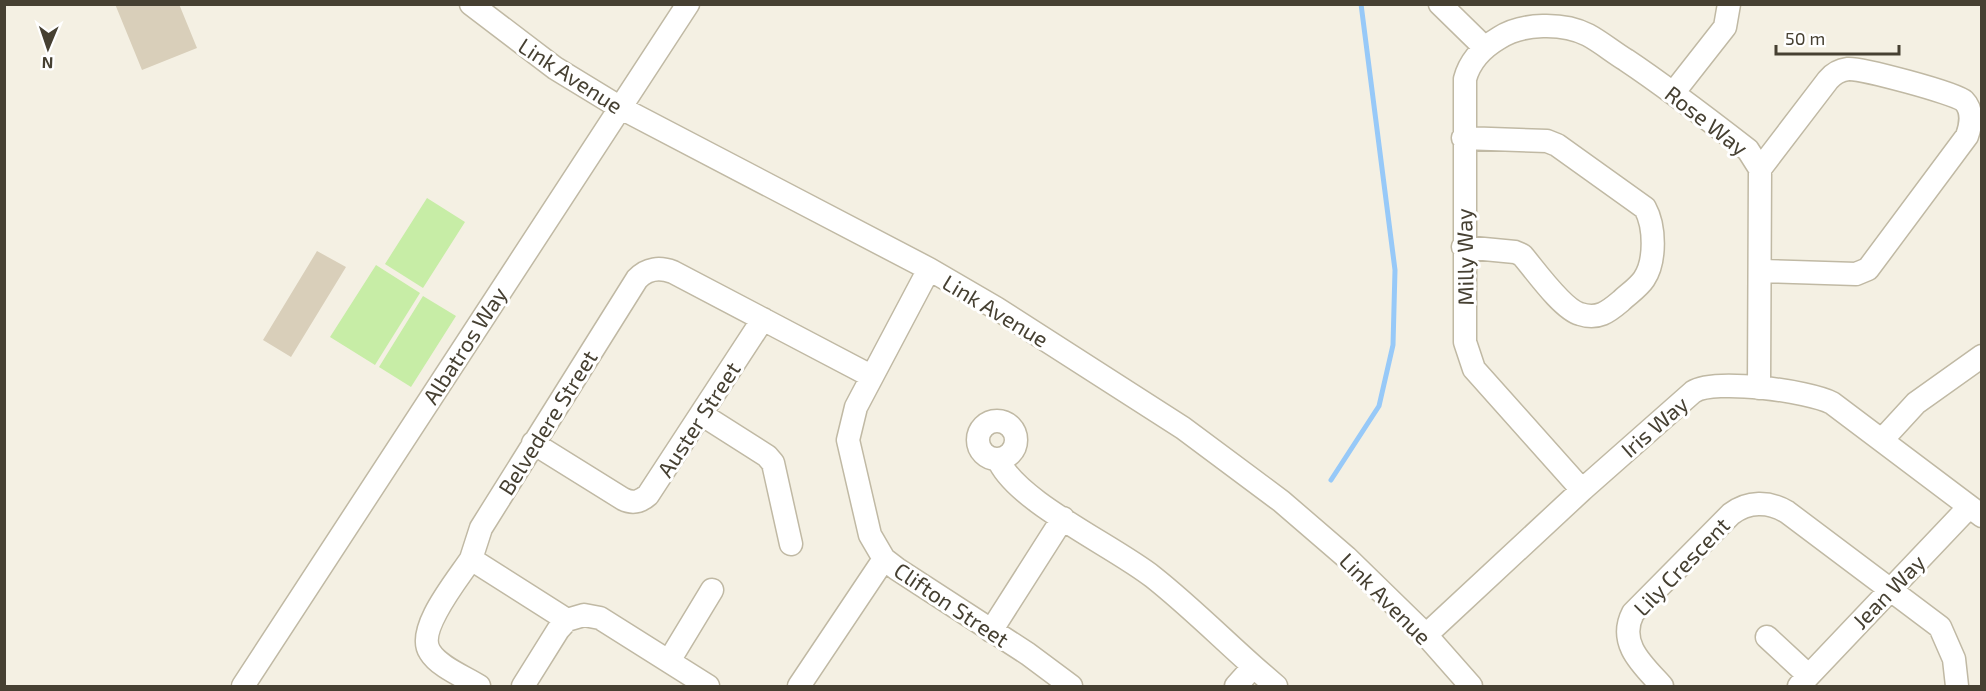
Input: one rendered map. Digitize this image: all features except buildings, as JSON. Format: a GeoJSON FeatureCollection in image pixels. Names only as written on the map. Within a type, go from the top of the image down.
{"type":"FeatureCollection","features":[{"type":"Feature","properties":{"kind":"street","name":"Link Avenue"},"geometry":{"type":"LineString","coordinates":[[471,4],[555,68],[618,107],[929,269],[996,308],[1221,455],[1281,501],[1346,558],[1426,635],[1471,687]]}},
{"type":"Feature","properties":{"kind":"street","name":"Albatros Way"},"geometry":{"type":"LineString","coordinates":[[243,687],[618,107],[688,4]]}},
{"type":"Feature","properties":{"kind":"street"},"geometry":{"type":"LineString","coordinates":[[1440,4],[1484,47]]}},
{"type":"Feature","properties":{"kind":"street"},"geometry":{"type":"LineString","coordinates":[[1674,92],[1725,27],[1729,4]]}},
{"type":"Feature","properties":{"kind":"street","name":"Rose Way"},"geometry":{"type":"LineString","coordinates":[[1484,47],[1513,30],[1551,27],[1587,34],[1674,92],[1748,150],[1760,169],[1759,388]]}},
{"type":"Feature","properties":{"kind":"street","name":"Milly Way"},"geometry":{"type":"LineString","coordinates":[[1484,47],[1473,60],[1465,79],[1463,138],[1465,342],[1470,362],[1582,490]]}},
{"type":"Feature","properties":{"kind":"street"},"geometry":{"type":"LineString","coordinates":[[1760,169],[1828,80],[1842,70],[1860,69],[1950,94],[1966,103],[1970,111],[1967,136],[1868,269],[1856,274],[1761,271]]}},
{"type":"Feature","properties":{"kind":"street"},"geometry":{"type":"LineString","coordinates":[[1463,138],[1547,141],[1557,145],[1645,208],[1649,215],[1652,240],[1645,278],[1606,313],[1596,316],[1581,315],[1569,308],[1522,255],[1507,249],[1463,247]]}},
{"type":"Feature","properties":{"kind":"street","name":"Belvedere Street"},"geometry":{"type":"LineString","coordinates":[[479,687],[434,657],[426,641],[429,625],[471,559],[482,528],[533,443],[637,279],[648,270],[663,269],[674,272],[872,376]]}},
{"type":"Feature","properties":{"kind":"street","name":"Clifton Street"},"geometry":{"type":"LineString","coordinates":[[929,269],[852,417],[848,440],[870,535],[884,559],[1071,687]]}},
{"type":"Feature","properties":{"kind":"street","name":"Auster Street"},"geometry":{"type":"LineString","coordinates":[[533,443],[623,499],[637,502],[648,495],[763,319]]}},
{"type":"Feature","properties":{"kind":"street"},"geometry":{"type":"LineString","coordinates":[[1882,440],[1916,403],[1982,356]]}},
{"type":"Feature","properties":{"kind":"street","name":"Iris Way"},"geometry":{"type":"LineString","coordinates":[[1426,635],[1582,490],[1698,389],[1759,388],[1822,398],[1882,440],[1975,512]]}},
{"type":"Feature","properties":{"kind":"street"},"geometry":{"type":"LineString","coordinates":[[701,414],[767,456],[773,463],[791,544]]}},
{"type":"Feature","properties":{"kind":"street"},"geometry":{"type":"LineString","coordinates":[[998,459],[1002,471],[1024,493],[1151,576],[1276,687]]}},
{"type":"Feature","properties":{"kind":"street","name":"Lily Crescent"},"geometry":{"type":"LineString","coordinates":[[1662,687],[1631,648],[1628,634],[1630,619],[1738,508],[1763,503],[1779,507],[1940,627],[1954,659],[1957,687]]}},
{"type":"Feature","properties":{"kind":"street","name":"Jean Way"},"geometry":{"type":"LineString","coordinates":[[1767,637],[1803,681],[1889,588],[1975,512]]}},
{"type":"Feature","properties":{"kind":"street"},"geometry":{"type":"LineString","coordinates":[[991,631],[1063,518]]}},
{"type":"Feature","properties":{"kind":"street"},"geometry":{"type":"LineString","coordinates":[[471,559],[567,620]]}},
{"type":"Feature","properties":{"kind":"street"},"geometry":{"type":"LineString","coordinates":[[799,687],[884,559]]}},
{"type":"Feature","properties":{"kind":"street"},"geometry":{"type":"LineString","coordinates":[[669,661],[712,590]]}},
{"type":"Feature","properties":{"kind":"street"},"geometry":{"type":"LineString","coordinates":[[523,687],[558,630],[567,620],[584,615],[600,618],[708,687]]}},
{"type":"Feature","properties":{"kind":"street"},"geometry":{"type":"LineString","coordinates":[[1236,687],[1253,667]]}},
{"type":"Feature","properties":{"kind":"green space"},"geometry":{"type":"Polygon","coordinates":[[[427,198],[465,222],[423,288],[385,264],[427,198]]]}},
{"type":"Feature","properties":{"kind":"green space"},"geometry":{"type":"Polygon","coordinates":[[[376,265],[420,293],[375,365],[330,337],[376,265]]]}},
{"type":"Feature","properties":{"kind":"green space"},"geometry":{"type":"Polygon","coordinates":[[[423,296],[456,316],[411,387],[379,367],[423,296]]]}},
{"type":"Feature","properties":{"kind":"waterway"},"geometry":{"type":"LineString","coordinates":[[1331,480],[1379,406],[1393,345],[1395,270],[1361,4]]}}]}
